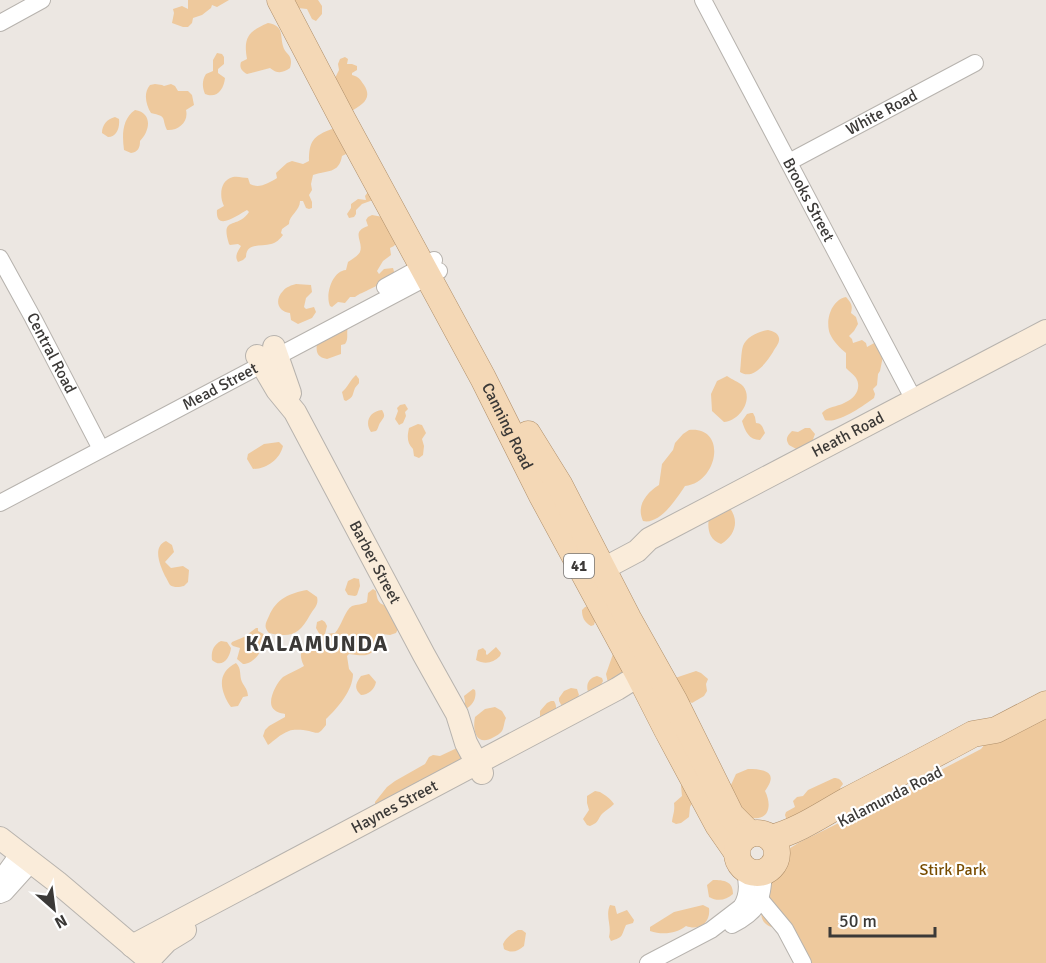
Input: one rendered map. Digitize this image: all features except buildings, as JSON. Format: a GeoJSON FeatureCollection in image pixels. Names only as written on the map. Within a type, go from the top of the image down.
{"type":"FeatureCollection","features":[{"type":"Feature","properties":{"kind":"main road","name":"Canning Road"},"geometry":{"type":"LineString","coordinates":[[280,0],[343,120],[517,417],[559,484],[560,508],[592,567],[628,618],[650,676],[681,714],[731,815],[757,853]]}},
{"type":"Feature","properties":{"kind":"main road","name":"Canning Road"},"geometry":{"type":"LineString","coordinates":[[296,0],[412,218],[431,268]]}},
{"type":"Feature","properties":{"kind":"main road","name":"Kalamunda Road"},"geometry":{"type":"LineString","coordinates":[[757,853],[787,834],[849,809],[909,778],[973,734],[996,730],[1046,704]]}},
{"type":"Feature","properties":{"kind":"street"},"geometry":{"type":"LineString","coordinates":[[0,23],[42,0]]}},
{"type":"Feature","properties":{"kind":"street","name":"Brooks Street"},"geometry":{"type":"LineString","coordinates":[[703,0],[914,400]]}},
{"type":"Feature","properties":{"kind":"street","name":"White Road"},"geometry":{"type":"LineString","coordinates":[[789,162],[975,63]]}},
{"type":"Feature","properties":{"kind":"street","name":"Central Road"},"geometry":{"type":"LineString","coordinates":[[0,258],[98,445]]}},
{"type":"Feature","properties":{"kind":"street","name":"Mead Street"},"geometry":{"type":"LineString","coordinates":[[0,492],[98,445],[431,268]]}},
{"type":"Feature","properties":{"kind":"street","name":"Heath Road"},"geometry":{"type":"LineString","coordinates":[[592,567],[628,540],[649,540],[1046,331]]}},
{"type":"Feature","properties":{"kind":"street","name":"Barber Street"},"geometry":{"type":"LineString","coordinates":[[267,356],[277,390],[295,412],[424,655],[457,714],[471,729],[485,764]]}},
{"type":"Feature","properties":{"kind":"street","name":"Mead Street"},"geometry":{"type":"LineString","coordinates":[[0,503],[98,445]]}},
{"type":"Feature","properties":{"kind":"street","name":"Haynes Street"},"geometry":{"type":"LineString","coordinates":[[145,956],[209,911],[650,676]]}},
{"type":"Feature","properties":{"kind":"street"},"geometry":{"type":"LineString","coordinates":[[0,838],[57,882],[145,956]]}},
{"type":"Feature","properties":{"kind":"street"},"geometry":{"type":"LineString","coordinates":[[711,930],[727,927],[745,918],[756,907],[760,899],[757,853]]}},
{"type":"Feature","properties":{"kind":"street"},"geometry":{"type":"LineString","coordinates":[[648,963],[711,930],[736,912],[745,901],[748,880],[757,853]]}},
{"type":"Feature","properties":{"kind":"street"},"geometry":{"type":"LineString","coordinates":[[0,879],[25,858]]}},
{"type":"Feature","properties":{"kind":"street"},"geometry":{"type":"LineString","coordinates":[[0,896],[5,893],[25,858]]}},
{"type":"Feature","properties":{"kind":"street"},"geometry":{"type":"LineString","coordinates":[[760,899],[784,929],[803,963]]}},
{"type":"Feature","properties":{"kind":"green space"},"geometry":{"type":"Polygon","coordinates":[[[188,0],[229,0],[217,7],[212,5],[202,15],[193,18],[188,27],[172,23],[173,9],[182,6],[188,9],[188,0]]]}},
{"type":"Feature","properties":{"kind":"green space"},"geometry":{"type":"Polygon","coordinates":[[[283,0],[318,0],[322,6],[322,14],[316,21],[312,19],[307,9],[298,8],[283,0]]]}},
{"type":"Feature","properties":{"kind":"green space"},"geometry":{"type":"Polygon","coordinates":[[[268,23],[279,28],[284,49],[291,60],[290,68],[280,72],[270,68],[247,74],[240,66],[241,62],[247,59],[247,40],[252,32],[268,23]]]}},
{"type":"Feature","properties":{"kind":"green space"},"geometry":{"type":"Polygon","coordinates":[[[217,53],[224,57],[224,64],[218,69],[218,73],[225,78],[219,92],[209,95],[205,94],[203,81],[206,74],[213,71],[213,60],[217,53]]]}},
{"type":"Feature","properties":{"kind":"green space"},"geometry":{"type":"Polygon","coordinates":[[[345,57],[348,59],[347,64],[357,66],[357,70],[352,75],[360,80],[367,94],[365,101],[350,112],[334,80],[339,70],[340,59],[345,57]]]}},
{"type":"Feature","properties":{"kind":"green space"},"geometry":{"type":"Polygon","coordinates":[[[171,84],[178,91],[188,91],[192,95],[194,105],[186,110],[186,118],[179,127],[167,130],[163,118],[149,110],[146,92],[150,85],[164,86],[171,84]]]}},
{"type":"Feature","properties":{"kind":"green space"},"geometry":{"type":"Polygon","coordinates":[[[135,110],[145,115],[148,128],[138,149],[131,153],[124,150],[123,133],[125,123],[135,110]]]}},
{"type":"Feature","properties":{"kind":"green space"},"geometry":{"type":"Polygon","coordinates":[[[115,117],[119,119],[118,128],[114,135],[108,137],[102,133],[103,127],[107,121],[115,117]]]}},
{"type":"Feature","properties":{"kind":"green space"},"geometry":{"type":"Polygon","coordinates":[[[335,129],[348,153],[342,156],[335,169],[313,175],[312,190],[309,195],[312,208],[306,208],[303,201],[300,201],[289,224],[282,229],[283,235],[279,239],[267,245],[252,247],[246,257],[238,262],[236,256],[241,246],[229,244],[227,229],[249,212],[247,210],[224,221],[217,217],[217,210],[224,206],[221,193],[225,181],[237,177],[248,178],[250,184],[253,185],[260,186],[267,183],[277,178],[276,173],[287,163],[292,161],[303,164],[309,161],[313,140],[335,129]]]}},
{"type":"Feature","properties":{"kind":"green space"},"geometry":{"type":"Polygon","coordinates":[[[368,192],[373,200],[362,204],[356,210],[354,217],[349,218],[347,214],[351,204],[358,199],[366,200],[365,196],[368,192]]]}},
{"type":"Feature","properties":{"kind":"green space"},"geometry":{"type":"Polygon","coordinates":[[[372,215],[383,217],[397,242],[390,248],[391,255],[383,261],[377,271],[379,274],[384,269],[393,268],[395,275],[355,297],[350,297],[345,303],[338,302],[332,307],[328,296],[333,279],[341,271],[346,270],[348,262],[360,252],[359,234],[363,228],[368,226],[366,220],[372,215]]]}},
{"type":"Feature","properties":{"kind":"green space"},"geometry":{"type":"Polygon","coordinates":[[[296,284],[311,285],[312,292],[306,298],[304,307],[306,309],[314,307],[316,312],[312,318],[298,324],[291,320],[290,313],[280,308],[278,302],[284,290],[296,284]]]}},
{"type":"Feature","properties":{"kind":"green space"},"geometry":{"type":"Polygon","coordinates":[[[846,297],[851,304],[851,313],[856,317],[858,324],[849,336],[853,343],[862,340],[867,347],[876,342],[884,351],[877,385],[873,389],[874,398],[857,410],[830,421],[825,420],[822,413],[849,400],[858,389],[856,378],[846,368],[846,353],[830,334],[828,323],[836,302],[846,297]]]}},
{"type":"Feature","properties":{"kind":"green space"},"geometry":{"type":"Polygon","coordinates":[[[348,327],[346,342],[341,345],[341,354],[327,359],[319,355],[317,342],[348,327]]]}},
{"type":"Feature","properties":{"kind":"green space"},"geometry":{"type":"Polygon","coordinates":[[[768,330],[775,332],[779,338],[770,356],[755,372],[745,374],[740,372],[743,346],[747,340],[753,335],[768,330]]]}},
{"type":"Feature","properties":{"kind":"green space"},"geometry":{"type":"Polygon","coordinates":[[[356,375],[359,383],[352,397],[346,401],[342,392],[356,375]]]}},
{"type":"Feature","properties":{"kind":"green space"},"geometry":{"type":"Polygon","coordinates":[[[727,376],[743,386],[747,397],[740,414],[724,422],[712,411],[711,394],[717,381],[727,376]]]}},
{"type":"Feature","properties":{"kind":"green space"},"geometry":{"type":"Polygon","coordinates":[[[405,404],[408,409],[405,412],[406,416],[403,423],[399,425],[395,419],[397,408],[405,404]]]}},
{"type":"Feature","properties":{"kind":"green space"},"geometry":{"type":"Polygon","coordinates":[[[382,410],[384,418],[376,431],[371,432],[368,424],[369,418],[374,412],[382,410]]]}},
{"type":"Feature","properties":{"kind":"green space"},"geometry":{"type":"Polygon","coordinates":[[[753,413],[756,423],[761,425],[765,433],[760,440],[750,437],[743,425],[742,421],[747,414],[753,413]]]}},
{"type":"Feature","properties":{"kind":"green space"},"geometry":{"type":"Polygon","coordinates":[[[418,424],[422,425],[426,433],[422,439],[423,455],[419,458],[414,456],[408,437],[409,428],[418,424]]]}},
{"type":"Feature","properties":{"kind":"green space"},"geometry":{"type":"Polygon","coordinates":[[[810,428],[815,434],[811,445],[798,450],[789,445],[787,439],[790,433],[810,428]]]}},
{"type":"Feature","properties":{"kind":"green space"},"geometry":{"type":"Polygon","coordinates":[[[689,430],[701,431],[714,445],[711,466],[696,483],[685,486],[662,515],[656,519],[643,521],[642,505],[650,492],[659,485],[662,464],[673,450],[675,443],[689,430]]]}},
{"type":"Feature","properties":{"kind":"green space"},"geometry":{"type":"Polygon","coordinates":[[[279,442],[283,446],[276,459],[268,465],[253,469],[247,459],[248,454],[264,444],[279,442]]]}},
{"type":"Feature","properties":{"kind":"green space"},"geometry":{"type":"Polygon","coordinates":[[[728,506],[734,516],[735,526],[730,536],[721,544],[710,534],[709,517],[728,506]]]}},
{"type":"Feature","properties":{"kind":"green space"},"geometry":{"type":"Polygon","coordinates":[[[166,541],[172,545],[174,552],[165,562],[171,568],[183,566],[189,570],[188,582],[184,586],[170,585],[161,567],[158,552],[159,547],[166,541]]]}},
{"type":"Feature","properties":{"kind":"green space"},"geometry":{"type":"Polygon","coordinates":[[[354,578],[359,579],[360,586],[357,595],[348,595],[345,590],[348,581],[354,578]]]}},
{"type":"Feature","properties":{"kind":"green space"},"geometry":{"type":"Polygon","coordinates":[[[373,589],[380,603],[392,611],[400,625],[396,633],[382,634],[372,653],[347,656],[349,669],[353,674],[350,686],[339,705],[326,719],[326,725],[320,732],[291,730],[268,745],[263,736],[265,730],[285,717],[285,714],[272,707],[271,700],[274,691],[283,677],[304,666],[302,650],[320,635],[316,628],[317,622],[322,620],[325,622],[327,626],[325,634],[335,633],[350,608],[367,602],[368,593],[373,589]]]}},
{"type":"Feature","properties":{"kind":"green space"},"geometry":{"type":"Polygon","coordinates":[[[307,590],[317,597],[317,602],[302,627],[289,635],[269,633],[266,624],[276,605],[289,595],[307,590]]]}},
{"type":"Feature","properties":{"kind":"green space"},"geometry":{"type":"Polygon","coordinates":[[[589,606],[596,618],[594,625],[591,626],[585,621],[582,613],[585,607],[589,606]]]}},
{"type":"Feature","properties":{"kind":"green space"},"geometry":{"type":"Polygon","coordinates":[[[256,628],[269,637],[270,642],[262,646],[253,660],[243,664],[237,659],[240,648],[231,644],[256,628]]]}},
{"type":"Feature","properties":{"kind":"green space"},"geometry":{"type":"Polygon","coordinates":[[[221,641],[227,642],[231,648],[227,659],[219,663],[212,660],[212,654],[214,647],[221,641]]]}},
{"type":"Feature","properties":{"kind":"green space"},"geometry":{"type":"Polygon","coordinates":[[[496,647],[501,653],[495,660],[486,663],[476,660],[478,650],[483,648],[487,655],[496,647]]]}},
{"type":"Feature","properties":{"kind":"green space"},"geometry":{"type":"Polygon","coordinates":[[[613,654],[627,661],[621,677],[608,683],[606,674],[613,654]]]}},
{"type":"Feature","properties":{"kind":"green space"},"geometry":{"type":"Polygon","coordinates":[[[236,663],[248,696],[243,697],[238,706],[231,707],[224,695],[222,683],[225,672],[236,663]]]}},
{"type":"Feature","properties":{"kind":"green space"},"geometry":{"type":"Polygon","coordinates":[[[696,671],[708,679],[707,691],[704,696],[692,703],[688,701],[675,678],[696,671]]]}},
{"type":"Feature","properties":{"kind":"green space"},"geometry":{"type":"Polygon","coordinates":[[[369,674],[376,682],[375,685],[369,693],[361,695],[357,691],[357,684],[361,676],[369,674]]]}},
{"type":"Feature","properties":{"kind":"green space"},"geometry":{"type":"Polygon","coordinates":[[[597,676],[603,681],[589,694],[588,683],[597,676]]]}},
{"type":"Feature","properties":{"kind":"green space"},"geometry":{"type":"Polygon","coordinates":[[[571,688],[577,689],[579,695],[572,705],[563,708],[559,698],[564,691],[571,688]]]}},
{"type":"Feature","properties":{"kind":"green space"},"geometry":{"type":"Polygon","coordinates":[[[473,689],[475,690],[474,701],[465,709],[464,696],[473,689]]]}},
{"type":"Feature","properties":{"kind":"green space"},"geometry":{"type":"Polygon","coordinates":[[[551,701],[556,704],[555,713],[540,718],[540,711],[551,701]]]}},
{"type":"Feature","properties":{"kind":"green space","name":"Stirk Park"},"geometry":{"type":"Polygon","coordinates":[[[1046,704],[1046,963],[803,963],[774,928],[764,922],[761,911],[770,869],[777,856],[981,749],[996,730],[1046,704]]]}},
{"type":"Feature","properties":{"kind":"green space"},"geometry":{"type":"Polygon","coordinates":[[[495,707],[502,711],[506,718],[503,730],[488,740],[480,739],[475,733],[475,717],[485,709],[495,707]]]}},
{"type":"Feature","properties":{"kind":"green space"},"geometry":{"type":"Polygon","coordinates":[[[457,748],[467,758],[375,806],[375,802],[387,787],[395,781],[425,764],[429,757],[440,756],[457,748]]]}},
{"type":"Feature","properties":{"kind":"green space"},"geometry":{"type":"Polygon","coordinates":[[[748,769],[765,771],[771,780],[765,791],[769,803],[767,812],[760,818],[748,817],[740,804],[735,803],[730,787],[736,774],[748,769]]]}},
{"type":"Feature","properties":{"kind":"green space"},"geometry":{"type":"Polygon","coordinates":[[[834,778],[839,779],[843,784],[841,790],[787,821],[786,812],[795,807],[793,801],[797,797],[803,796],[808,790],[834,778]]]}},
{"type":"Feature","properties":{"kind":"green space"},"geometry":{"type":"Polygon","coordinates":[[[684,780],[694,800],[690,807],[689,817],[676,824],[672,822],[674,803],[682,796],[681,786],[684,780]]]}},
{"type":"Feature","properties":{"kind":"green space"},"geometry":{"type":"Polygon","coordinates":[[[595,791],[604,794],[614,804],[590,826],[583,819],[589,810],[587,796],[595,791]]]}},
{"type":"Feature","properties":{"kind":"green space"},"geometry":{"type":"Polygon","coordinates":[[[713,880],[721,880],[730,884],[733,894],[722,900],[709,897],[707,885],[713,880]]]}},
{"type":"Feature","properties":{"kind":"green space"},"geometry":{"type":"Polygon","coordinates":[[[610,905],[615,906],[617,914],[627,910],[634,920],[633,923],[626,925],[620,937],[611,941],[608,913],[610,905]]]}},
{"type":"Feature","properties":{"kind":"green space"},"geometry":{"type":"Polygon","coordinates":[[[703,905],[709,908],[709,913],[706,922],[700,926],[686,926],[669,933],[650,931],[650,927],[674,912],[703,905]]]}},
{"type":"Feature","properties":{"kind":"green space"},"geometry":{"type":"Polygon","coordinates":[[[518,930],[526,933],[524,946],[515,951],[504,949],[503,944],[511,934],[518,930]]]}},
{"type":"Feature","properties":{"kind":"district","name":"KALAMUNDA"},"geometry":{"type":"Point","coordinates":[317,643]}}]}
